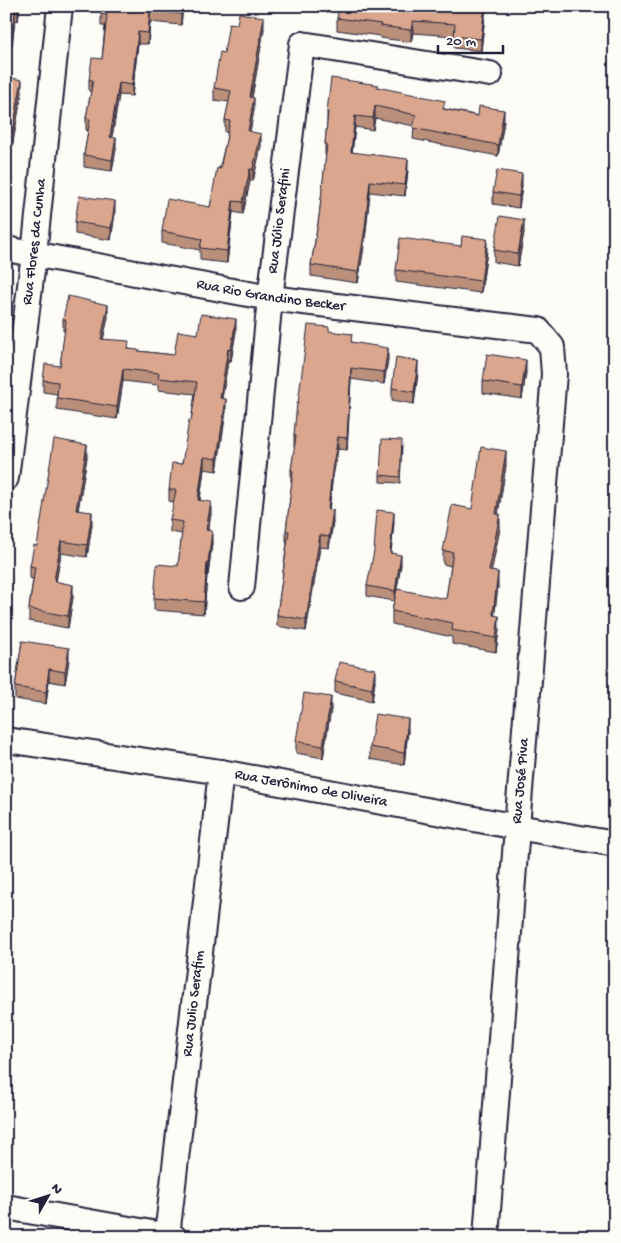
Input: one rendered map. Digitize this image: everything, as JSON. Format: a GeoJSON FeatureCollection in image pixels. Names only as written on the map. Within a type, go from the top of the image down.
{"type":"FeatureCollection","features":[{"type":"Feature","properties":{"kind":"street","name":"Rua Flores da Cunha"},"geometry":{"type":"LineString","coordinates":[[6,478],[34,254],[60,6]]}},
{"type":"Feature","properties":{"kind":"street","name":"Rua Júlio Serafini"},"geometry":{"type":"LineString","coordinates":[[242,587],[270,298],[302,44],[490,74]]}},
{"type":"Feature","properties":{"kind":"street","name":"Rua Rio Grandino Becker"},"geometry":{"type":"LineString","coordinates":[[6,249],[270,298],[538,330]]}},
{"type":"Feature","properties":{"kind":"street","name":"Rua José Piva"},"geometry":{"type":"LineString","coordinates":[[486,1237],[554,374],[552,348],[538,330]]}},
{"type":"Feature","properties":{"kind":"street","name":"Rua Jerônimo de Oliveira"},"geometry":{"type":"LineString","coordinates":[[6,740],[221,772],[615,844]]}},
{"type":"Feature","properties":{"kind":"street","name":"Rua Julio Serafim"},"geometry":{"type":"LineString","coordinates":[[170,1236],[221,772]]}},
{"type":"Feature","properties":{"kind":"street"},"geometry":{"type":"LineString","coordinates":[[6,1206],[170,1236]]}},
{"type":"Feature","properties":{"kind":"building"},"geometry":{"type":"Polygon","coordinates":[[[6,6],[19,6],[18,12],[15,11],[12,36],[6,35],[6,6]]]}},
{"type":"Feature","properties":{"kind":"building"},"geometry":{"type":"Polygon","coordinates":[[[102,6],[181,6],[181,14],[150,11],[148,33],[138,32],[132,85],[119,83],[110,137],[116,138],[112,160],[84,155],[90,119],[86,118],[93,80],[89,80],[92,58],[102,59],[107,15],[101,14],[102,6]]]}},
{"type":"Feature","properties":{"kind":"building"},"geometry":{"type":"Polygon","coordinates":[[[339,6],[485,6],[481,39],[454,36],[455,24],[413,21],[411,30],[337,18],[339,6]]]}},
{"type":"Feature","properties":{"kind":"building"},"geometry":{"type":"Polygon","coordinates":[[[239,13],[264,17],[250,97],[254,98],[248,131],[261,134],[253,169],[250,169],[243,202],[233,201],[227,251],[200,248],[202,239],[162,231],[167,199],[210,207],[217,168],[220,169],[230,121],[225,120],[231,91],[214,88],[220,52],[224,53],[229,23],[237,24],[239,13]]]}},
{"type":"Feature","properties":{"kind":"building"},"geometry":{"type":"Polygon","coordinates":[[[6,77],[22,80],[12,135],[6,134],[6,77]]]}},
{"type":"Feature","properties":{"kind":"building"},"geometry":{"type":"Polygon","coordinates":[[[331,78],[378,85],[377,87],[445,101],[443,109],[478,116],[479,106],[504,110],[498,145],[413,128],[416,115],[375,106],[373,118],[355,116],[351,152],[408,159],[405,185],[370,181],[358,272],[311,265],[319,217],[327,144],[325,144],[331,78]]]}},
{"type":"Feature","properties":{"kind":"building"},"geometry":{"type":"Polygon","coordinates":[[[497,170],[522,174],[519,196],[493,192],[497,170]]]}},
{"type":"Feature","properties":{"kind":"building"},"geometry":{"type":"Polygon","coordinates":[[[79,196],[115,201],[111,228],[75,222],[79,196]]]}},
{"type":"Feature","properties":{"kind":"building"},"geometry":{"type":"Polygon","coordinates":[[[500,216],[524,220],[518,254],[494,250],[500,216]]]}},
{"type":"Feature","properties":{"kind":"building"},"geometry":{"type":"Polygon","coordinates":[[[462,236],[487,239],[481,281],[396,270],[400,238],[461,246],[462,236]]]}},
{"type":"Feature","properties":{"kind":"building"},"geometry":{"type":"Polygon","coordinates":[[[68,296],[108,305],[101,339],[129,341],[128,349],[138,351],[174,355],[178,331],[198,334],[201,314],[236,319],[231,350],[228,349],[220,398],[226,399],[217,459],[204,457],[198,500],[211,502],[206,530],[212,531],[204,602],[154,598],[157,564],[178,566],[183,522],[170,520],[176,490],[169,490],[172,463],[182,464],[197,382],[158,378],[159,373],[123,369],[117,407],[57,398],[58,382],[43,380],[45,364],[60,366],[66,320],[63,319],[68,296]]]}},
{"type":"Feature","properties":{"kind":"building"},"geometry":{"type":"Polygon","coordinates":[[[308,325],[329,327],[329,331],[352,334],[351,342],[388,348],[384,372],[351,368],[347,438],[338,437],[328,510],[333,510],[329,537],[320,535],[306,620],[277,615],[289,531],[286,531],[296,436],[294,435],[308,325]]]}},
{"type":"Feature","properties":{"kind":"building"},"geometry":{"type":"Polygon","coordinates":[[[487,354],[526,360],[522,387],[483,381],[487,354]]]}},
{"type":"Feature","properties":{"kind":"building"},"geometry":{"type":"Polygon","coordinates":[[[396,357],[418,361],[414,392],[392,388],[396,357]]]}},
{"type":"Feature","properties":{"kind":"building"},"geometry":{"type":"Polygon","coordinates":[[[54,439],[87,445],[76,510],[92,512],[87,545],[61,541],[54,581],[73,585],[68,616],[29,609],[35,567],[30,566],[34,545],[37,546],[54,439]]]}},
{"type":"Feature","properties":{"kind":"building"},"geometry":{"type":"Polygon","coordinates":[[[382,439],[402,440],[400,477],[380,475],[382,439]]]}},
{"type":"Feature","properties":{"kind":"building"},"geometry":{"type":"Polygon","coordinates":[[[481,447],[506,451],[496,514],[500,514],[489,571],[498,572],[493,615],[499,616],[496,638],[452,630],[453,623],[392,611],[397,589],[446,599],[453,552],[443,551],[452,505],[472,509],[481,447]]]}},
{"type":"Feature","properties":{"kind":"building"},"geometry":{"type":"Polygon","coordinates":[[[377,510],[394,512],[390,553],[401,555],[395,591],[367,586],[374,551],[377,510]]]}},
{"type":"Feature","properties":{"kind":"building"},"geometry":{"type":"Polygon","coordinates":[[[22,641],[69,648],[65,672],[49,669],[46,692],[15,687],[22,641]]]}},
{"type":"Feature","properties":{"kind":"building"},"geometry":{"type":"Polygon","coordinates":[[[339,662],[375,669],[372,689],[335,681],[339,662]]]}},
{"type":"Feature","properties":{"kind":"building"},"geometry":{"type":"Polygon","coordinates":[[[304,693],[331,697],[323,746],[296,741],[304,693]]]}},
{"type":"Feature","properties":{"kind":"building"},"geometry":{"type":"Polygon","coordinates":[[[375,714],[408,719],[404,753],[370,747],[375,714]]]}}]}
